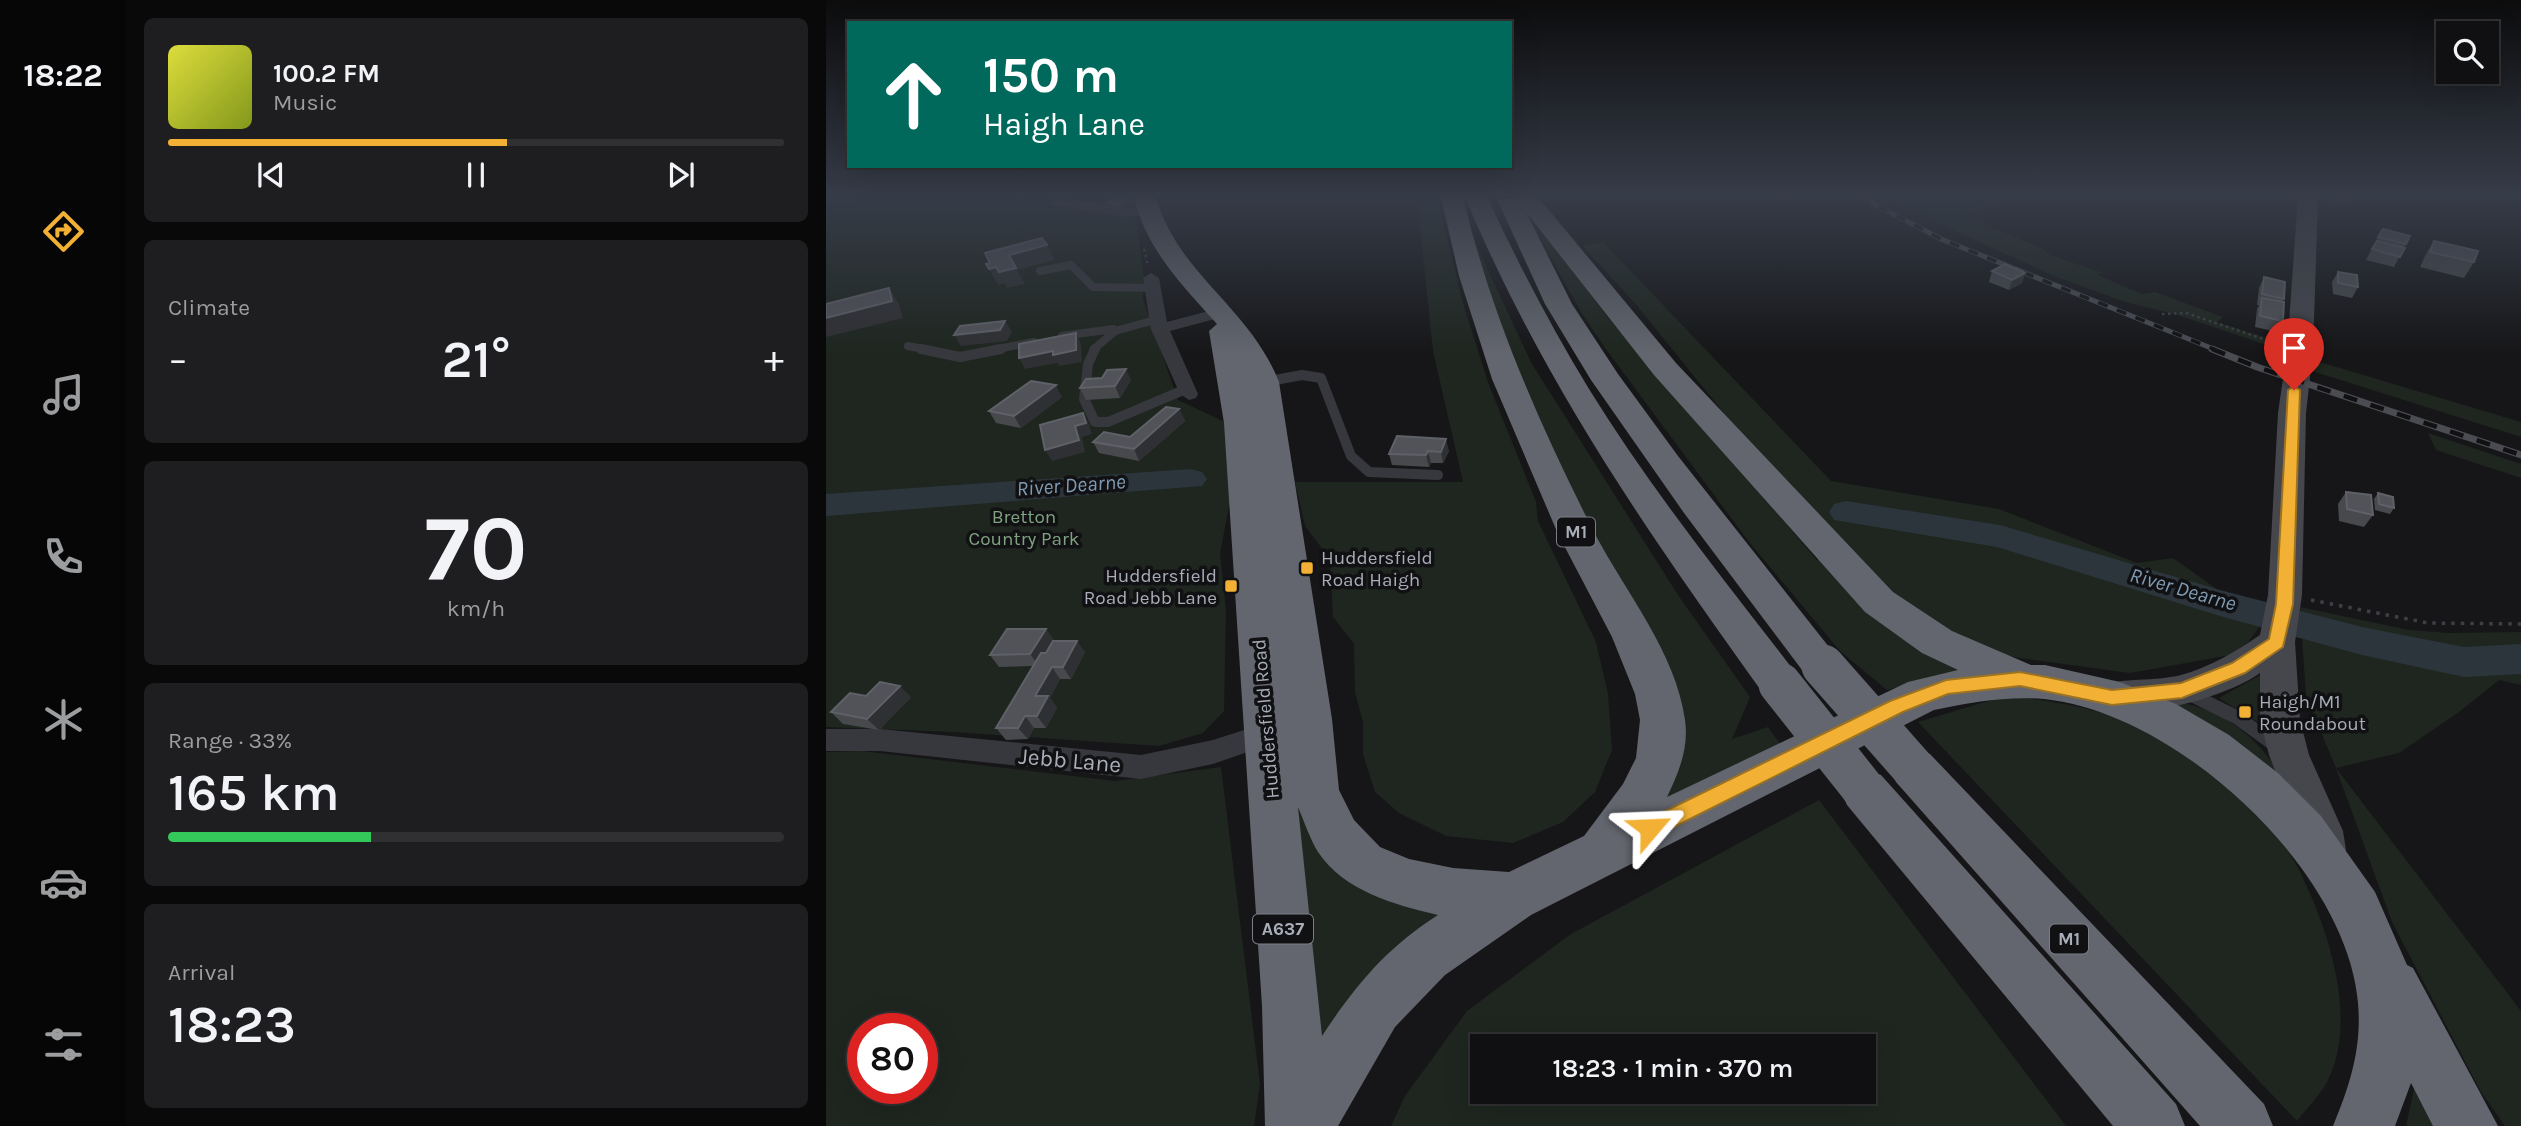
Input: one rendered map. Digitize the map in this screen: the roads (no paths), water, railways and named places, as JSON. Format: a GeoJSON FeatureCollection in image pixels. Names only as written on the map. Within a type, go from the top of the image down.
{"type":"FeatureCollection","features":[{"type":"Feature","properties":{"kind":"highway","name":"Huddersfield Road"},"geometry":{"type":"LineString","coordinates":[[1169,250],[1176,264],[1248,343],[1250,385],[1288,726],[1296,1126]]}},
{"type":"Feature","properties":{"kind":"highway","name":"M1"},"geometry":{"type":"LineString","coordinates":[[1464,250],[1517,402],[1578,535],[1650,674],[1660,705],[1663,741],[1652,783],[1601,852]]}},
{"type":"Feature","properties":{"kind":"highway"},"geometry":{"type":"LineString","coordinates":[[1498,250],[1579,404],[1665,529],[1780,684],[1864,790],[2154,1126]]}},
{"type":"Feature","properties":{"kind":"highway","name":"M1"},"geometry":{"type":"LineString","coordinates":[[1532,250],[1577,336],[1706,517],[1823,666],[1913,768],[2234,1117]]}},
{"type":"Feature","properties":{"kind":"highway"},"geometry":{"type":"LineString","coordinates":[[1568,250],[1665,369],[1879,602],[1937,642],[2020,679],[2112,697],[2176,725],[2227,758],[2263,787],[2326,860],[2356,907],[2381,964],[2466,1126]]}},
{"type":"Feature","properties":{"kind":"highway"},"geometry":{"type":"LineString","coordinates":[[1304,1126],[1331,1076],[1375,1007],[1399,980],[1425,954],[1512,897],[1924,694],[1977,682],[2020,679]]}},
{"type":"Feature","properties":{"kind":"highway","name":"Huddersfield Road"},"geometry":{"type":"LineString","coordinates":[[1288,726],[1336,836],[1362,864],[1408,883],[1441,890],[1512,897]]}},
{"type":"Feature","properties":{"kind":"highway"},"geometry":{"type":"LineString","coordinates":[[2364,1126],[2375,1105],[2390,1033],[2381,964]]}},
{"type":"Feature","properties":{"kind":"street"},"geometry":{"type":"LineString","coordinates":[[2305,250],[2300,351],[2292,413],[2281,619],[2280,720],[2289,755],[2321,831],[2326,860]]}},
{"type":"Feature","properties":{"kind":"street"},"geometry":{"type":"LineString","coordinates":[[1151,283],[1157,325],[1188,392]]}},
{"type":"Feature","properties":{"kind":"street"},"geometry":{"type":"LineString","coordinates":[[1157,325],[1220,313]]}},
{"type":"Feature","properties":{"kind":"street"},"geometry":{"type":"LineString","coordinates":[[2112,697],[2182,690],[2239,668],[2281,619]]}},
{"type":"Feature","properties":{"kind":"street","name":"Jebb Lane"},"geometry":{"type":"LineString","coordinates":[[826,740],[880,740],[1141,766],[1213,752],[1288,726]]}},
{"type":"Feature","properties":{"kind":"lane"},"geometry":{"type":"LineString","coordinates":[[1040,271],[1071,265],[1077,267],[1093,287],[1151,283]]}},
{"type":"Feature","properties":{"kind":"lane"},"geometry":{"type":"LineString","coordinates":[[1052,338],[1157,325]]}},
{"type":"Feature","properties":{"kind":"lane"},"geometry":{"type":"LineString","coordinates":[[1117,328],[1103,338],[1089,357],[1089,381],[1082,397],[1095,422],[1108,422],[1188,392]]}},
{"type":"Feature","properties":{"kind":"lane"},"geometry":{"type":"LineString","coordinates":[[908,346],[960,357],[1039,341]]}},
{"type":"Feature","properties":{"kind":"lane"},"geometry":{"type":"LineString","coordinates":[[1250,385],[1302,374],[1321,378],[1351,456],[1369,472],[1438,475]]}},
{"type":"Feature","properties":{"kind":"lane"},"geometry":{"type":"LineString","coordinates":[[2182,690],[2238,718],[2289,755]]}},
{"type":"Feature","properties":{"kind":"waterway","name":"River Dearne"},"geometry":{"type":"LineString","coordinates":[[826,505],[1100,483],[1191,479]]}},
{"type":"Feature","properties":{"kind":"waterway","name":"River Dearne"},"geometry":{"type":"LineString","coordinates":[[1846,512],[2000,536],[2220,603],[2362,641],[2464,662],[2521,659]]}},
{"type":"Feature","properties":{"kind":"railway"},"geometry":{"type":"LineString","coordinates":[[1967,250],[2216,350]]}},
{"type":"Feature","properties":{"kind":"railway"},"geometry":{"type":"LineString","coordinates":[[2212,349],[2257,367],[2521,455]]}},
{"type":"Feature","properties":{"kind":"place","name":"Huddersfield Road Haigh"},"geometry":{"type":"Point","coordinates":[1307,568]}},
{"type":"Feature","properties":{"kind":"place","name":"Huddersfield Road Jebb Lane"},"geometry":{"type":"Point","coordinates":[1231,586]}},
{"type":"Feature","properties":{"kind":"place","name":"Haigh/M1 Roundabout"},"geometry":{"type":"Point","coordinates":[2245,712]}},
{"type":"Feature","properties":{"kind":"park label","name":"Bretton Country Park"},"geometry":{"type":"Point","coordinates":[1024,527]}}]}
